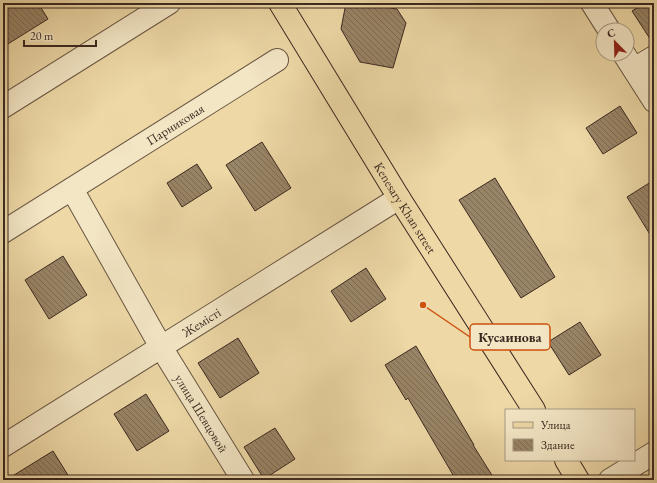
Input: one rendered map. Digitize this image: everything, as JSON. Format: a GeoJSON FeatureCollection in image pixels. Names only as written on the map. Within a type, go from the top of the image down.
{"type":"FeatureCollection","features":[{"type":"Feature","properties":{"kind":"main road","name":"Kenesary Khan street"},"geometry":{"type":"LineString","coordinates":[[280,3],[399,198],[533,409]]}},
{"type":"Feature","properties":{"kind":"main road"},"geometry":{"type":"LineString","coordinates":[[567,461],[578,480]]}},
{"type":"Feature","properties":{"kind":"street"},"geometry":{"type":"LineString","coordinates":[[6,98],[169,3]]}},
{"type":"Feature","properties":{"kind":"street"},"geometry":{"type":"LineString","coordinates":[[592,3],[604,22]]}},
{"type":"Feature","properties":{"kind":"street"},"geometry":{"type":"LineString","coordinates":[[635,60],[654,57]]}},
{"type":"Feature","properties":{"kind":"street","name":"Парниковая"},"geometry":{"type":"LineString","coordinates":[[3,232],[277,60]]}},
{"type":"Feature","properties":{"kind":"street"},"geometry":{"type":"LineString","coordinates":[[630,62],[654,100]]}},
{"type":"Feature","properties":{"kind":"street"},"geometry":{"type":"LineString","coordinates":[[72,188],[161,347]]}},
{"type":"Feature","properties":{"kind":"street","name":"Жемісті"},"geometry":{"type":"LineString","coordinates":[[3,446],[399,198]]}},
{"type":"Feature","properties":{"kind":"street","name":"улица Шевцовой"},"geometry":{"type":"LineString","coordinates":[[161,347],[243,480]]}},
{"type":"Feature","properties":{"kind":"street"},"geometry":{"type":"LineString","coordinates":[[610,480],[654,453]]}},
{"type":"Feature","properties":{"kind":"building"},"geometry":{"type":"Polygon","coordinates":[[[12,3],[38,3],[48,19],[3,47],[3,9],[12,3]]]}},
{"type":"Feature","properties":{"kind":"building"},"geometry":{"type":"Polygon","coordinates":[[[346,3],[360,3],[397,9],[406,23],[393,68],[360,62],[341,29],[346,3]]]}},
{"type":"Feature","properties":{"kind":"building"},"geometry":{"type":"Polygon","coordinates":[[[645,3],[654,3],[654,45],[632,11],[645,3]]]}},
{"type":"Feature","properties":{"kind":"building"},"geometry":{"type":"Polygon","coordinates":[[[620,106],[637,133],[603,154],[586,128],[620,106]]]}},
{"type":"Feature","properties":{"kind":"building"},"geometry":{"type":"Polygon","coordinates":[[[262,142],[291,188],[255,211],[226,165],[262,142]]]}},
{"type":"Feature","properties":{"kind":"building"},"geometry":{"type":"Polygon","coordinates":[[[197,164],[212,188],[182,207],[167,183],[197,164]]]}},
{"type":"Feature","properties":{"kind":"building"},"geometry":{"type":"Polygon","coordinates":[[[495,178],[555,277],[521,298],[459,200],[495,178]]]}},
{"type":"Feature","properties":{"kind":"building"},"geometry":{"type":"Polygon","coordinates":[[[654,180],[654,241],[627,197],[654,180]]]}},
{"type":"Feature","properties":{"kind":"building"},"geometry":{"type":"Polygon","coordinates":[[[63,256],[87,295],[49,319],[25,280],[63,256]]]}},
{"type":"Feature","properties":{"kind":"building"},"geometry":{"type":"Polygon","coordinates":[[[366,268],[386,299],[351,322],[331,291],[366,268]]]}},
{"type":"Feature","properties":{"kind":"building"},"geometry":{"type":"Polygon","coordinates":[[[580,322],[601,355],[569,375],[548,342],[580,322]]]}},
{"type":"Feature","properties":{"kind":"building"},"geometry":{"type":"Polygon","coordinates":[[[238,338],[259,373],[220,398],[198,363],[238,338]]]}},
{"type":"Feature","properties":{"kind":"building"},"geometry":{"type":"Polygon","coordinates":[[[416,346],[495,480],[456,480],[408,398],[406,400],[385,365],[416,346]]]}},
{"type":"Feature","properties":{"kind":"building"},"geometry":{"type":"Polygon","coordinates":[[[146,394],[169,431],[137,451],[114,414],[146,394]]]}},
{"type":"Feature","properties":{"kind":"building"},"geometry":{"type":"Polygon","coordinates":[[[275,428],[295,459],[264,479],[244,447],[275,428]]]}},
{"type":"Feature","properties":{"kind":"building"},"geometry":{"type":"Polygon","coordinates":[[[53,451],[71,480],[6,480],[53,451]]]}},
{"type":"Feature","properties":{"kind":"place","name":"Кусаинова"},"geometry":{"type":"Point","coordinates":[423,305]}}]}
